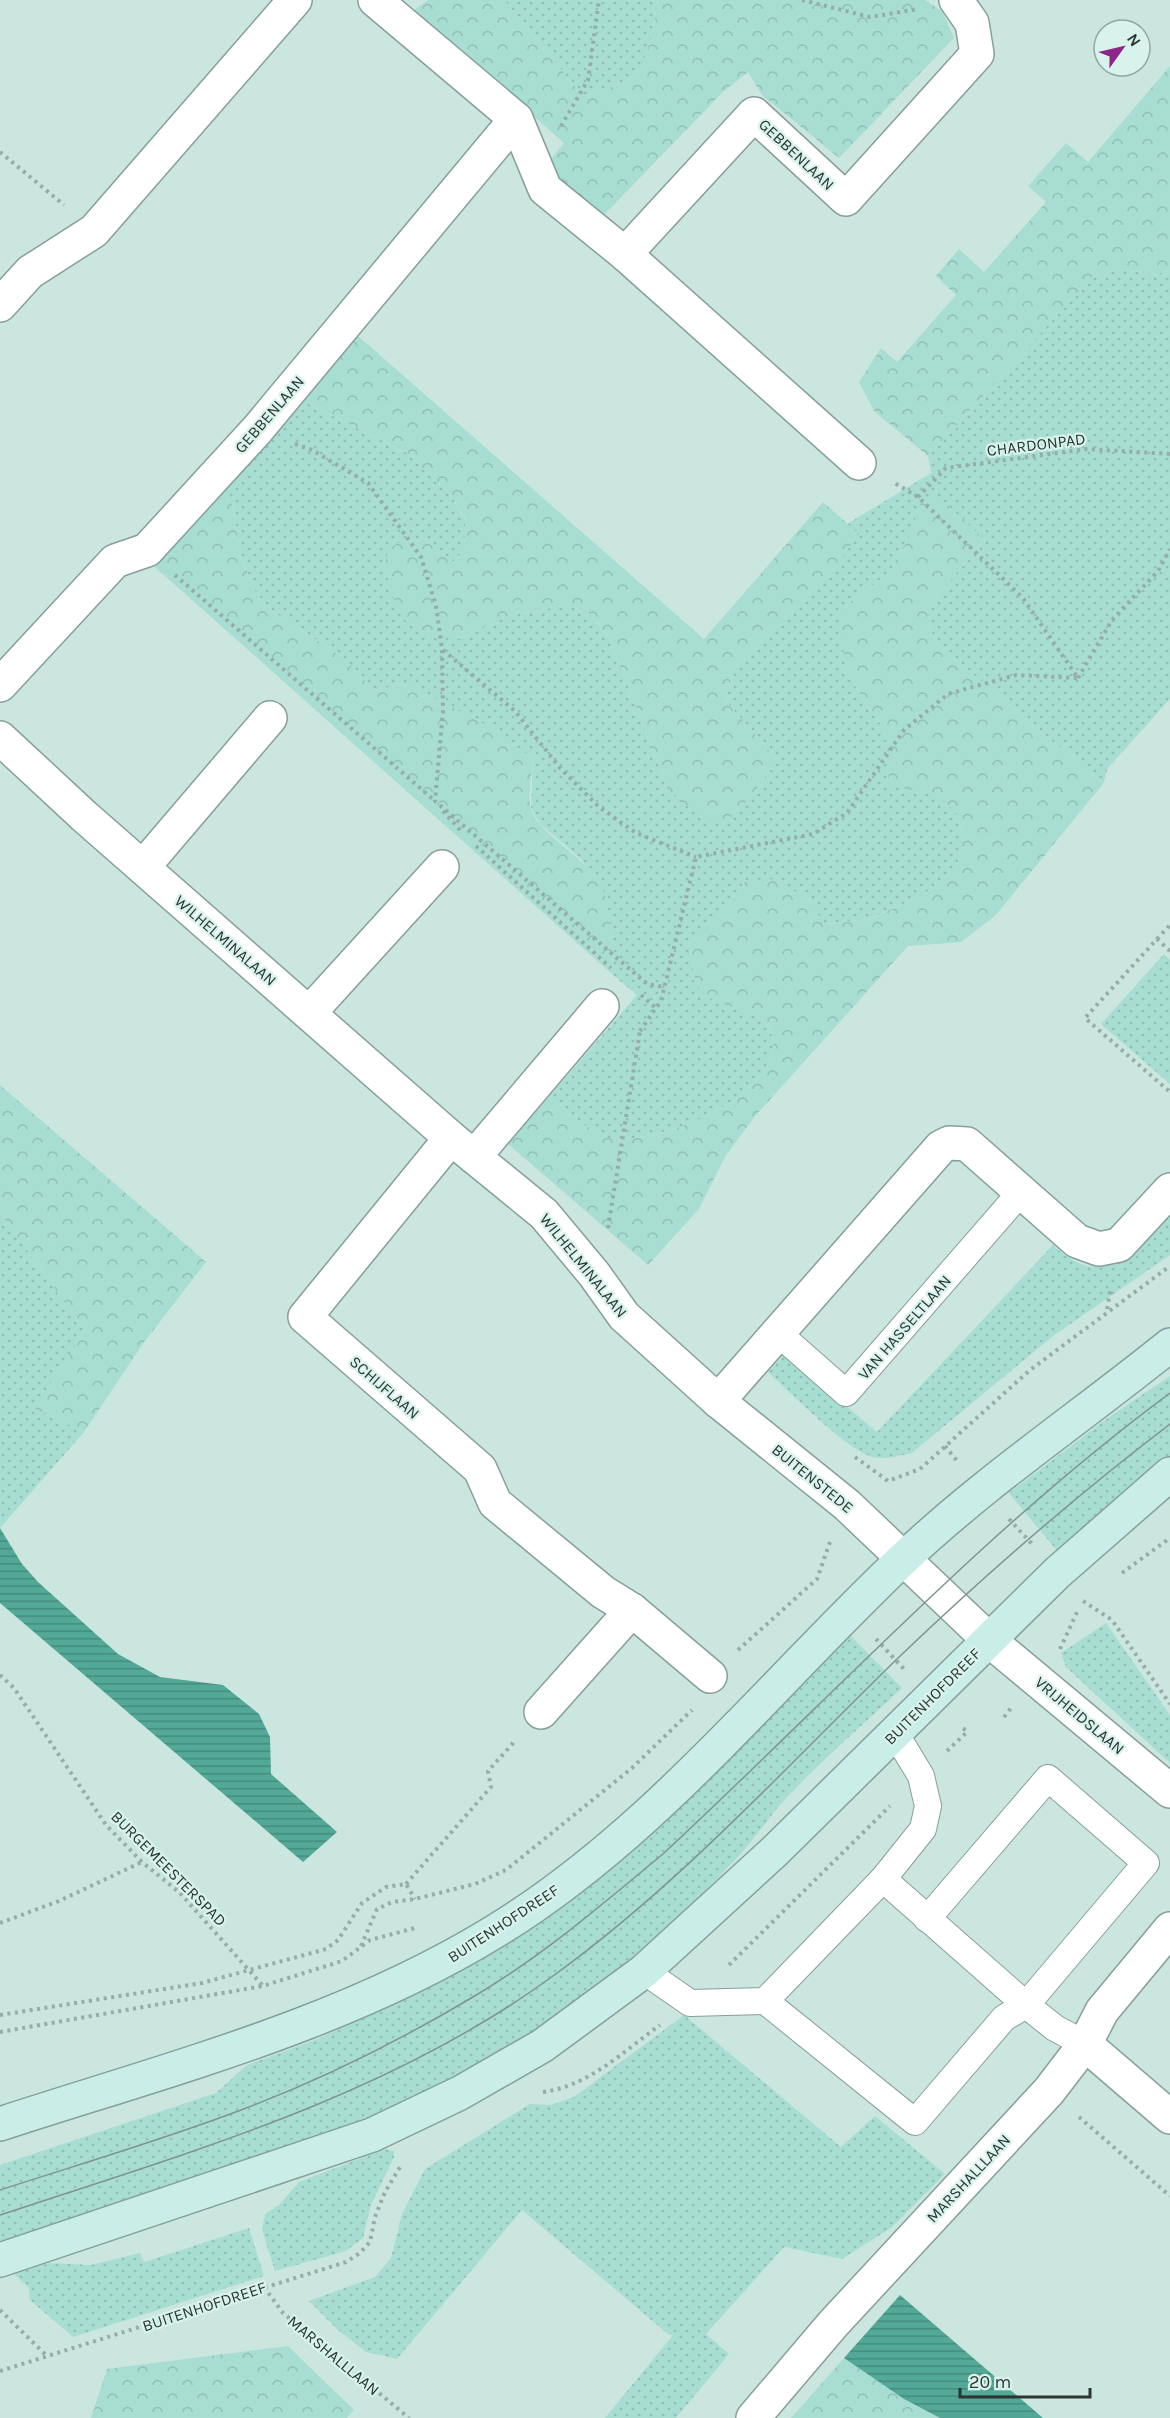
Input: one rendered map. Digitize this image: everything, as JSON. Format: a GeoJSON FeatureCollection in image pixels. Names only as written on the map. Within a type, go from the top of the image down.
{"type":"FeatureCollection","features":[{"type":"Feature","properties":{"kind":"street"},"geometry":{"type":"LineString","coordinates":[[0,306],[30,272],[94,231],[295,0]]}},
{"type":"Feature","properties":{"kind":"street"},"geometry":{"type":"LineString","coordinates":[[375,0],[516,119],[545,189],[625,254],[860,463]]}},
{"type":"Feature","properties":{"kind":"street","name":"GEBBENLAAN"},"geometry":{"type":"LineString","coordinates":[[625,254],[754,114],[846,199],[977,54],[972,23],[940,2]]}},
{"type":"Feature","properties":{"kind":"street","name":"GEBBENLAAN"},"geometry":{"type":"LineString","coordinates":[[0,685],[115,561],[147,550],[257,430],[516,119]]}},
{"type":"Feature","properties":{"kind":"street"},"geometry":{"type":"LineString","coordinates":[[143,867],[270,718]]}},
{"type":"Feature","properties":{"kind":"street","name":"WILHELMINALAAN"},"geometry":{"type":"LineString","coordinates":[[0,738],[463,1148],[544,1214],[594,1274],[624,1316],[718,1401]]}},
{"type":"Feature","properties":{"kind":"street"},"geometry":{"type":"LineString","coordinates":[[309,1013],[442,867]]}},
{"type":"Feature","properties":{"kind":"street"},"geometry":{"type":"LineString","coordinates":[[463,1148],[602,1006]]}},
{"type":"Feature","properties":{"kind":"street"},"geometry":{"type":"LineString","coordinates":[[718,1401],[941,1147],[949,1143],[967,1144],[1077,1241],[1099,1250],[1119,1245],[1170,1190]]}},
{"type":"Feature","properties":{"kind":"street","name":"SCHIJFLAAN"},"geometry":{"type":"LineString","coordinates":[[463,1148],[305,1317],[480,1469],[495,1503],[603,1592],[632,1610],[710,1676]]}},
{"type":"Feature","properties":{"kind":"street","name":"BUITENHOFDREEF"},"geometry":{"type":"LineString","coordinates":[[0,2124],[249,2045],[328,2015],[435,1966],[494,1933],[572,1879],[619,1841],[672,1791],[904,1558],[984,1491],[1170,1345]]}},
{"type":"Feature","properties":{"kind":"street","name":"BUITENSTEDE"},"geometry":{"type":"LineString","coordinates":[[718,1401],[857,1514],[904,1558]]}},
{"type":"Feature","properties":{"kind":"street","name":"BUITENHOFDREEF"},"geometry":{"type":"LineString","coordinates":[[0,2260],[372,2135],[460,2093],[542,2046],[644,1971],[775,1851],[1058,1573],[1170,1474]]}},
{"type":"Feature","properties":{"kind":"street","name":"BUITENHOFDREEF"},"geometry":{"type":"LineString","coordinates":[[904,1558],[989,1640]]}},
{"type":"Feature","properties":{"kind":"street"},"geometry":{"type":"LineString","coordinates":[[541,1712],[632,1610]]}},
{"type":"Feature","properties":{"kind":"street","name":"VRIJHEIDSLAAN"},"geometry":{"type":"LineString","coordinates":[[989,1640],[1170,1791]]}},
{"type":"Feature","properties":{"kind":"street","name":"MARSHALLLAAN"},"geometry":{"type":"LineString","coordinates":[[753,2418],[833,2324],[1049,2091],[1085,2044],[1102,2011],[1170,1929]]}},
{"type":"Feature","properties":{"kind":"street"},"geometry":{"type":"LineString","coordinates":[[1085,2044],[1170,2117]]}},
{"type":"Feature","properties":{"kind":"lane","name":"VAN HASSELTLAAN"},"geometry":{"type":"LineString","coordinates":[[778,1333],[846,1393],[1021,1192]]}},
{"type":"Feature","properties":{"kind":"lane"},"geometry":{"type":"LineString","coordinates":[[765,2001],[883,1879],[923,1829],[928,1806],[921,1776],[896,1732]]}},
{"type":"Feature","properties":{"kind":"lane"},"geometry":{"type":"LineString","coordinates":[[644,1971],[690,2003],[765,2001],[915,2122],[1004,2018],[1026,2005],[1146,1863],[1048,1778],[927,1919]]}},
{"type":"Feature","properties":{"kind":"lane"},"geometry":{"type":"LineString","coordinates":[[883,1879],[1054,2028],[1085,2044]]}},
{"type":"Feature","properties":{"kind":"path"},"geometry":{"type":"LineString","coordinates":[[533,161],[546,151],[588,80],[599,0]]}},
{"type":"Feature","properties":{"kind":"path"},"geometry":{"type":"LineString","coordinates":[[802,0],[870,18],[920,9],[940,2]]}},
{"type":"Feature","properties":{"kind":"path"},"geometry":{"type":"LineString","coordinates":[[0,152],[94,231]]}},
{"type":"Feature","properties":{"kind":"path"},"geometry":{"type":"LineString","coordinates":[[257,430],[312,450],[368,483],[421,557],[436,606],[442,649],[443,711],[435,801],[460,831],[620,976]]}},
{"type":"Feature","properties":{"kind":"path","name":"CHARDONPAD"},"geometry":{"type":"LineString","coordinates":[[918,497],[946,468],[1087,449],[1170,454]]}},
{"type":"Feature","properties":{"kind":"path"},"geometry":{"type":"LineString","coordinates":[[860,463],[918,497],[1023,598],[1078,678]]}},
{"type":"Feature","properties":{"kind":"path"},"geometry":{"type":"LineString","coordinates":[[1078,678],[1112,621],[1158,571],[1170,549]]}},
{"type":"Feature","properties":{"kind":"path"},"geometry":{"type":"LineString","coordinates":[[147,550],[647,984],[665,987]]}},
{"type":"Feature","properties":{"kind":"path"},"geometry":{"type":"LineString","coordinates":[[442,649],[515,711],[560,768],[599,807],[636,833],[696,857],[813,834],[847,813],[904,730],[948,694],[1016,675],[1078,678]]}},
{"type":"Feature","properties":{"kind":"path"},"geometry":{"type":"LineString","coordinates":[[594,1274],[606,1241],[640,1030],[656,1008],[665,987],[696,857]]}},
{"type":"Feature","properties":{"kind":"path"},"geometry":{"type":"LineString","coordinates":[[1170,925],[1085,1018],[1170,1092]]}},
{"type":"Feature","properties":{"kind":"path"},"geometry":{"type":"LineString","coordinates":[[1157,939],[1170,951]]}},
{"type":"Feature","properties":{"kind":"path"},"geometry":{"type":"LineString","coordinates":[[638,992],[656,1008]]}},
{"type":"Feature","properties":{"kind":"path"},"geometry":{"type":"LineString","coordinates":[[602,1006],[640,1030]]}},
{"type":"Feature","properties":{"kind":"path"},"geometry":{"type":"LineString","coordinates":[[945,1446],[1083,1601],[1112,1620],[1170,1704]]}},
{"type":"Feature","properties":{"kind":"path"},"geometry":{"type":"LineString","coordinates":[[0,2032],[263,1986],[342,1961],[360,1946],[377,1909],[392,1902],[415,1899],[475,1884],[506,1870],[537,1848],[640,1761],[709,1692],[710,1676],[817,1579],[827,1544],[888,1481]]}},
{"type":"Feature","properties":{"kind":"path"},"geometry":{"type":"LineString","coordinates":[[1112,1580],[1170,1538]]}},
{"type":"Feature","properties":{"kind":"path"},"geometry":{"type":"LineString","coordinates":[[817,1579],[967,1732]]}},
{"type":"Feature","properties":{"kind":"path"},"geometry":{"type":"LineString","coordinates":[[1004,1717],[1060,1649],[1083,1601],[1092,1594]]}},
{"type":"Feature","properties":{"kind":"path","name":"BURGEMEESTERSPAD"},"geometry":{"type":"LineString","coordinates":[[0,1675],[14,1688],[106,1825],[142,1862],[180,1893],[263,1986]]}},
{"type":"Feature","properties":{"kind":"path"},"geometry":{"type":"LineString","coordinates":[[0,2015],[202,1983],[326,1949],[338,1940],[362,1903],[386,1887],[406,1884],[491,1787],[488,1771],[541,1712]]}},
{"type":"Feature","properties":{"kind":"path"},"geometry":{"type":"LineString","coordinates":[[0,1923],[59,1901],[142,1862]]}},
{"type":"Feature","properties":{"kind":"path"},"geometry":{"type":"LineString","coordinates":[[406,1884],[415,1899]]}},
{"type":"Feature","properties":{"kind":"path"},"geometry":{"type":"LineString","coordinates":[[1049,2091],[1170,2196]]}},
{"type":"Feature","properties":{"kind":"path","name":"BUITENHOFDREEF"},"geometry":{"type":"LineString","coordinates":[[0,2371],[346,2262],[360,2253],[370,2242],[382,2200],[402,2164]]}},
{"type":"Feature","properties":{"kind":"path","name":"MARSHALLLAAN"},"geometry":{"type":"LineString","coordinates":[[264,2287],[283,2313],[409,2418]]}},
{"type":"Feature","properties":{"kind":"path"},"geometry":{"type":"LineString","coordinates":[[0,2310],[47,2356]]}},
{"type":"Feature","properties":{"kind":"green space"},"geometry":{"type":"Polygon","coordinates":[[[428,0],[504,0],[583,96],[621,83],[641,65],[651,38],[658,0],[925,0],[942,11],[954,38],[839,158],[762,95],[748,72],[723,92],[601,218],[544,168],[564,143],[414,10],[428,0]]]}},
{"type":"Feature","properties":{"kind":"green space"},"geometry":{"type":"Polygon","coordinates":[[[504,0],[658,0],[651,39],[641,65],[621,83],[583,96],[504,0]]]}},
{"type":"Feature","properties":{"kind":"green space"},"geometry":{"type":"Polygon","coordinates":[[[1170,66],[1170,270],[1155,275],[1119,269],[1092,277],[928,456],[874,411],[859,382],[881,348],[897,362],[956,295],[936,276],[959,249],[984,272],[1046,202],[1028,186],[1066,143],[1088,162],[1170,66]]]}},
{"type":"Feature","properties":{"kind":"green space"},"geometry":{"type":"Polygon","coordinates":[[[1119,269],[1155,275],[1170,270],[1170,699],[1108,768],[1103,784],[937,644],[928,624],[928,606],[985,540],[907,541],[889,573],[842,608],[847,674],[885,731],[890,784],[940,797],[958,814],[963,841],[956,868],[923,895],[869,919],[824,924],[807,899],[746,880],[726,908],[689,940],[690,952],[696,981],[703,992],[722,1003],[755,1015],[770,1030],[773,1042],[769,1063],[754,1083],[733,1100],[679,1127],[651,1135],[625,1138],[599,1135],[549,1097],[637,995],[613,975],[611,927],[583,861],[540,824],[531,808],[533,758],[408,684],[373,690],[344,658],[271,610],[255,591],[242,559],[232,504],[215,482],[291,395],[407,453],[450,494],[466,521],[464,549],[454,562],[428,543],[405,539],[459,639],[503,617],[561,606],[586,610],[608,636],[668,789],[778,761],[726,701],[730,670],[755,652],[858,534],[847,524],[931,473],[928,456],[1092,277],[1119,269]]]}},
{"type":"Feature","properties":{"kind":"green space"},"geometry":{"type":"Polygon","coordinates":[[[349,328],[704,639],[823,502],[859,534],[820,588],[755,652],[730,670],[726,701],[778,761],[737,813],[719,824],[693,811],[668,789],[608,636],[586,610],[561,606],[503,617],[459,639],[429,637],[407,623],[391,594],[385,566],[388,549],[405,539],[428,543],[454,562],[464,549],[466,520],[450,494],[407,453],[291,395],[349,328]]]}},
{"type":"Feature","properties":{"kind":"green space"},"geometry":{"type":"Polygon","coordinates":[[[215,482],[232,504],[242,559],[255,591],[271,610],[344,658],[373,690],[408,684],[486,725],[533,758],[530,797],[531,809],[536,819],[553,838],[595,876],[606,898],[612,942],[613,975],[147,560],[215,482]]]}},
{"type":"Feature","properties":{"kind":"green space"},"geometry":{"type":"Polygon","coordinates":[[[936,494],[985,540],[928,606],[928,624],[937,644],[1103,784],[995,916],[961,942],[908,946],[757,1114],[726,1155],[699,1209],[648,1265],[508,1144],[549,1097],[600,1135],[626,1138],[651,1135],[708,1115],[734,1100],[755,1082],[769,1063],[773,1041],[770,1029],[754,1015],[721,1003],[702,992],[694,974],[689,939],[726,908],[746,880],[776,879],[807,899],[825,924],[870,919],[923,895],[956,868],[963,841],[958,814],[940,797],[889,785],[885,731],[847,674],[841,633],[842,608],[889,573],[907,541],[921,503],[936,494]]]}},
{"type":"Feature","properties":{"kind":"green space"},"geometry":{"type":"Polygon","coordinates":[[[1164,954],[1170,960],[1170,1084],[1101,1024],[1164,954]]]}},
{"type":"Feature","properties":{"kind":"green space"},"geometry":{"type":"Polygon","coordinates":[[[0,1085],[206,1262],[142,1345],[84,1432],[34,1408],[85,1331],[0,1212],[0,1085]]]}},
{"type":"Feature","properties":{"kind":"green space"},"geometry":{"type":"Polygon","coordinates":[[[1170,1211],[1170,1255],[1053,1336],[912,1453],[880,1458],[859,1451],[803,1405],[768,1372],[784,1354],[877,1432],[1053,1245],[1071,1259],[1088,1266],[1103,1266],[1118,1261],[1131,1252],[1170,1211]]]}},
{"type":"Feature","properties":{"kind":"green space"},"geometry":{"type":"Polygon","coordinates":[[[0,1212],[85,1331],[35,1408],[84,1432],[0,1528],[0,1212]]]}},
{"type":"Feature","properties":{"kind":"green space"},"geometry":{"type":"Polygon","coordinates":[[[1170,1376],[1170,1457],[1127,1490],[1059,1553],[1009,1493],[1105,1420],[1170,1376]]]}},
{"type":"Feature","properties":{"kind":"green space"},"geometry":{"type":"Polygon","coordinates":[[[1106,1623],[1170,1715],[1170,1763],[1066,1667],[1061,1653],[1106,1623]]]}},
{"type":"Feature","properties":{"kind":"green space"},"geometry":{"type":"Polygon","coordinates":[[[848,1633],[902,1688],[802,1782],[743,1851],[697,1899],[635,1955],[570,2007],[507,2050],[439,2086],[368,2119],[296,2147],[221,2172],[0,2241],[0,2165],[216,2093],[247,2065],[320,2038],[440,1980],[848,1633]]]}},
{"type":"Feature","properties":{"kind":"green space"},"geometry":{"type":"Polygon","coordinates":[[[684,2015],[841,2147],[875,2116],[945,2174],[891,2228],[842,2259],[784,2247],[706,2334],[729,2354],[676,2418],[605,2418],[673,2335],[669,2335],[522,2210],[397,2359],[366,2352],[337,2329],[309,2301],[375,2277],[391,2258],[402,2214],[425,2169],[530,2104],[551,2105],[574,2097],[684,2015]]]}},
{"type":"Feature","properties":{"kind":"green space"},"geometry":{"type":"Polygon","coordinates":[[[385,2149],[394,2151],[394,2157],[371,2205],[363,2238],[346,2251],[275,2271],[262,2230],[265,2214],[279,2205],[299,2182],[385,2149]]]}},
{"type":"Feature","properties":{"kind":"green space"},"geometry":{"type":"Polygon","coordinates":[[[249,2228],[264,2276],[73,2337],[30,2300],[29,2288],[14,2274],[49,2263],[91,2265],[140,2253],[144,2262],[249,2228]]]}},
{"type":"Feature","properties":{"kind":"green space"},"geometry":{"type":"Polygon","coordinates":[[[288,2346],[354,2410],[347,2418],[91,2418],[107,2369],[288,2346]]]}},
{"type":"Feature","properties":{"kind":"green space"},"geometry":{"type":"Polygon","coordinates":[[[844,2358],[904,2399],[940,2418],[791,2418],[844,2358]]]}},
{"type":"Feature","properties":{"kind":"shaded area"},"geometry":{"type":"Polygon","coordinates":[[[0,1528],[22,1564],[38,1582],[118,1654],[160,1677],[223,1685],[259,1714],[270,1737],[271,1774],[337,1832],[303,1862],[0,1603],[0,1528]]]}},
{"type":"Feature","properties":{"kind":"shaded area"},"geometry":{"type":"Polygon","coordinates":[[[900,2295],[1043,2418],[940,2418],[904,2399],[844,2358],[900,2295]]]}},
{"type":"Feature","properties":{"kind":"tram line"},"geometry":{"type":"LineString","coordinates":[[0,2190],[181,2132],[301,2086],[417,2029],[523,1965],[664,1853],[973,1557],[1102,1445],[1170,1393]]}},
{"type":"Feature","properties":{"kind":"tram line"},"geometry":{"type":"LineString","coordinates":[[0,2215],[215,2143],[356,2088],[424,2055],[490,2018],[553,1976],[645,1903],[688,1864],[897,1659],[996,1567],[1099,1480],[1170,1424]]}}]}
